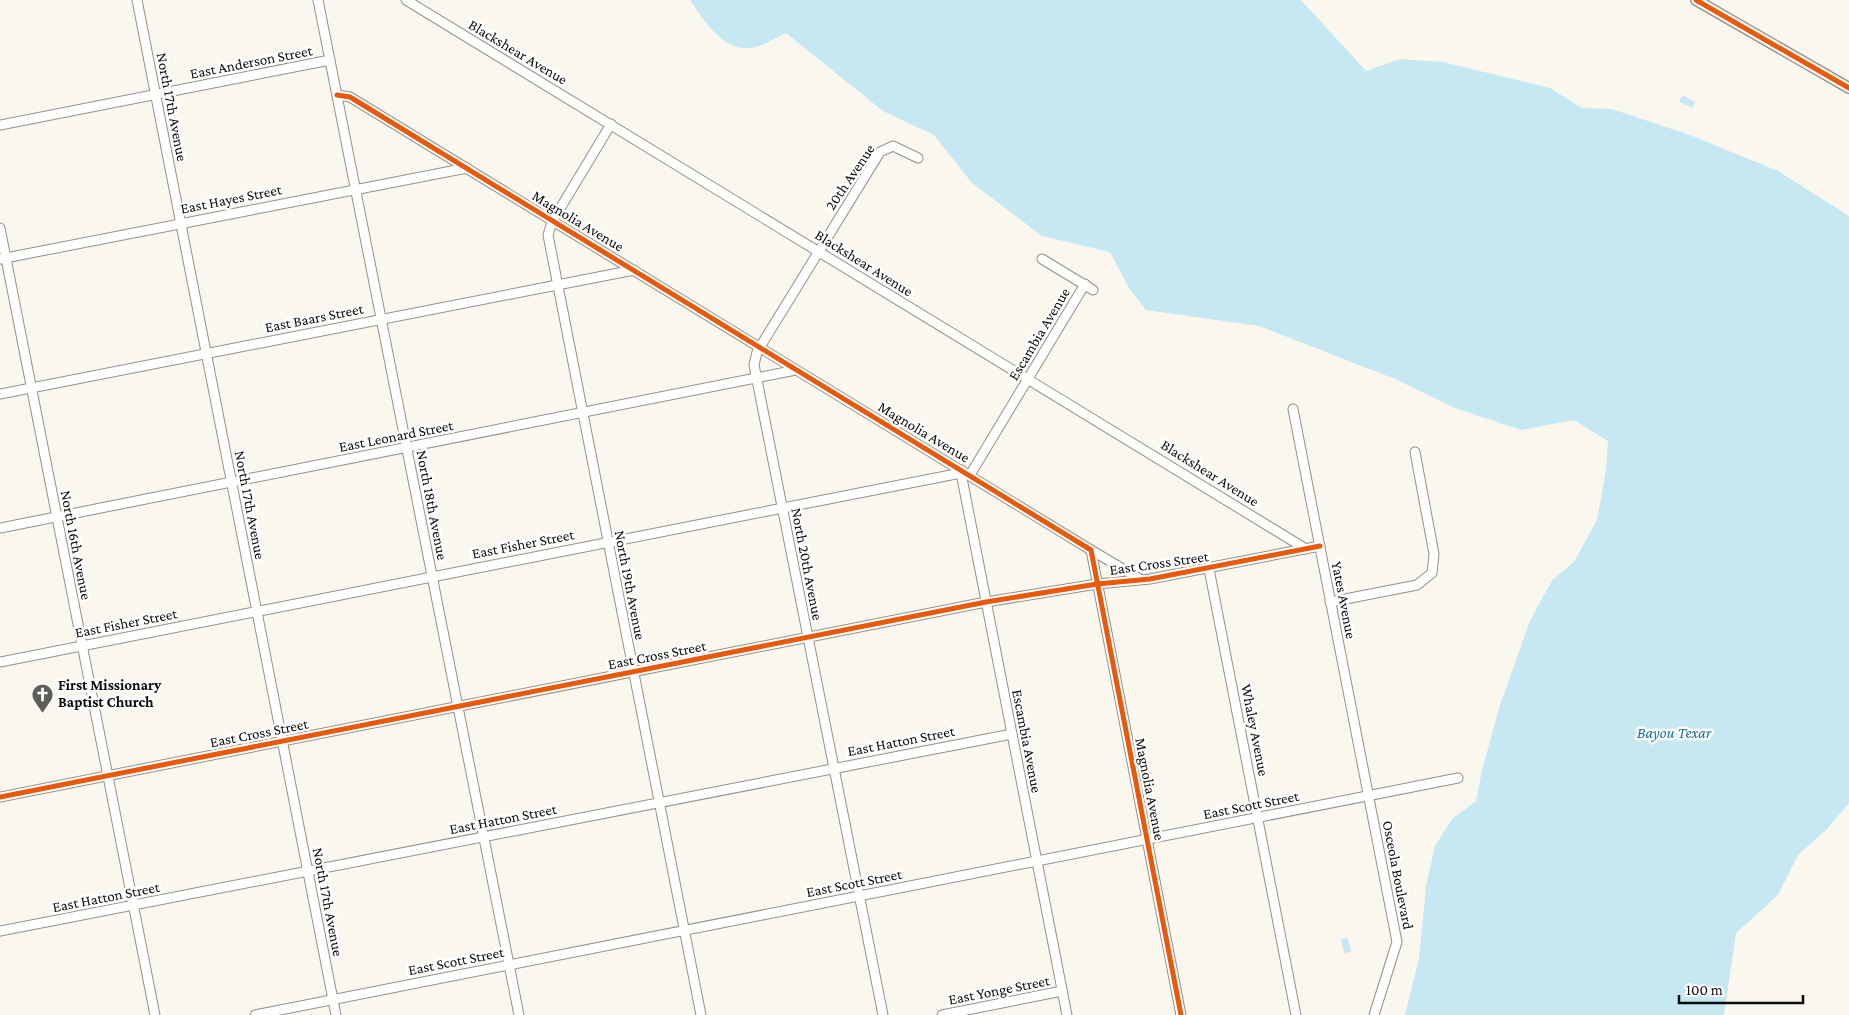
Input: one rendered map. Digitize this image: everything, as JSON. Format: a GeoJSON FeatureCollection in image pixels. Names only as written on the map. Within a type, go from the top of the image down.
{"type":"FeatureCollection","features":[{"type":"Feature","properties":{"kind":"main road"},"geometry":{"type":"LineString","coordinates":[[1696,0],[1849,88]]}},
{"type":"Feature","properties":{"kind":"street","name":"North 17th Avenue"},"geometry":{"type":"LineString","coordinates":[[137,0],[336,1015]]}},
{"type":"Feature","properties":{"kind":"street","name":"North 18th Avenue"},"geometry":{"type":"LineString","coordinates":[[318,0],[519,1015]]}},
{"type":"Feature","properties":{"kind":"street","name":"Blackshear Avenue"},"geometry":{"type":"LineString","coordinates":[[406,0],[1306,549]]}},
{"type":"Feature","properties":{"kind":"street","name":"East Anderson Street"},"geometry":{"type":"LineString","coordinates":[[0,125],[330,60]]}},
{"type":"Feature","properties":{"kind":"street","name":"Magnolia Avenue"},"geometry":{"type":"LineString","coordinates":[[337,95],[350,97],[1136,578],[1150,579]]}},
{"type":"Feature","properties":{"kind":"street"},"geometry":{"type":"LineString","coordinates":[[553,220],[611,124]]}},
{"type":"Feature","properties":{"kind":"street","name":"20th Avenue"},"geometry":{"type":"LineString","coordinates":[[818,250],[880,152],[893,146],[918,158]]}},
{"type":"Feature","properties":{"kind":"street","name":"East Hayes Street"},"geometry":{"type":"LineString","coordinates":[[3,259],[467,168]]}},
{"type":"Feature","properties":{"kind":"street","name":"North 19th Avenue"},"geometry":{"type":"LineString","coordinates":[[553,220],[548,235],[556,284],[701,1015]]}},
{"type":"Feature","properties":{"kind":"street","name":"North 16th Avenue"},"geometry":{"type":"LineString","coordinates":[[0,228],[3,259],[32,388],[155,1015]]}},
{"type":"Feature","properties":{"kind":"street","name":"North 20th Avenue"},"geometry":{"type":"LineString","coordinates":[[818,250],[809,270],[754,359],[883,1015]]}},
{"type":"Feature","properties":{"kind":"street","name":"Escambia Avenue"},"geometry":{"type":"LineString","coordinates":[[1042,259],[1089,287],[964,473],[986,602],[1067,1015]]}},
{"type":"Feature","properties":{"kind":"street","name":"East Baars Street"},"geometry":{"type":"LineString","coordinates":[[0,394],[634,270]]}},
{"type":"Feature","properties":{"kind":"street","name":"East Leonard Street"},"geometry":{"type":"LineString","coordinates":[[0,528],[796,370]]}},
{"type":"Feature","properties":{"kind":"street","name":"Yates Avenue"},"geometry":{"type":"LineString","coordinates":[[1293,408],[1369,796]]}},
{"type":"Feature","properties":{"kind":"street"},"geometry":{"type":"LineString","coordinates":[[1330,602],[1417,585],[1432,573],[1434,554],[1415,452]]}},
{"type":"Feature","properties":{"kind":"street","name":"East Fisher Street"},"geometry":{"type":"LineString","coordinates":[[0,662],[964,473]]}},
{"type":"Feature","properties":{"kind":"street","name":"East Cross Street"},"geometry":{"type":"LineString","coordinates":[[0,796],[986,602],[1097,584],[1150,579],[1320,546]]}},
{"type":"Feature","properties":{"kind":"street","name":"Magnolia Avenue"},"geometry":{"type":"LineString","coordinates":[[1091,550],[1181,1015]]}},
{"type":"Feature","properties":{"kind":"street","name":"Whaley Avenue"},"geometry":{"type":"LineString","coordinates":[[1209,569],[1296,1015]]}},
{"type":"Feature","properties":{"kind":"street","name":"East Hatton Street"},"geometry":{"type":"LineString","coordinates":[[0,931],[1012,734]]}},
{"type":"Feature","properties":{"kind":"street","name":"East Scott Street"},"geometry":{"type":"LineString","coordinates":[[255,1015],[1458,778]]}},
{"type":"Feature","properties":{"kind":"street","name":"Osceola Boulevard"},"geometry":{"type":"LineString","coordinates":[[1369,796],[1397,942],[1374,1015]]}},
{"type":"Feature","properties":{"kind":"street","name":"East Yonge Street"},"geometry":{"type":"LineString","coordinates":[[942,1015],[1062,991]]}},
{"type":"Feature","properties":{"kind":"water","name":"Bayou Texar"},"geometry":{"type":"Polygon","coordinates":[[[690,0],[1301,0],[1366,71],[1400,59],[1443,62],[1550,88],[1582,108],[1612,109],[1690,135],[1778,171],[1849,216],[1849,803],[1826,830],[1798,855],[1778,895],[1736,933],[1724,1015],[1405,1015],[1419,959],[1426,886],[1435,846],[1452,819],[1476,801],[1482,770],[1500,705],[1530,621],[1552,580],[1574,562],[1597,520],[1606,470],[1608,441],[1574,420],[1521,430],[1455,408],[1395,379],[1259,326],[1146,310],[1129,288],[1110,252],[1042,236],[972,183],[934,135],[883,111],[786,33],[762,45],[750,48],[739,47],[719,37],[690,0]]]}},
{"type":"Feature","properties":{"kind":"water"},"geometry":{"type":"Polygon","coordinates":[[[1684,96],[1695,102],[1693,108],[1679,102],[1681,97],[1684,96]]]}},
{"type":"Feature","properties":{"kind":"water"},"geometry":{"type":"Polygon","coordinates":[[[1348,938],[1351,952],[1344,953],[1341,939],[1348,938]]]}},
{"type":"Feature","properties":{"kind":"cycle path"},"geometry":{"type":"LineString","coordinates":[[1696,0],[1849,88]]}},
{"type":"Feature","properties":{"kind":"cycle path"},"geometry":{"type":"LineString","coordinates":[[337,95],[350,97],[1091,550],[1181,1015]]}},
{"type":"Feature","properties":{"kind":"cycle path"},"geometry":{"type":"LineString","coordinates":[[0,797],[986,602],[1097,584],[1150,579],[1320,546]]}},
{"type":"Feature","properties":{"kind":"place","name":"First Missionary Baptist Church"},"geometry":{"type":"Point","coordinates":[42,713]}}]}
